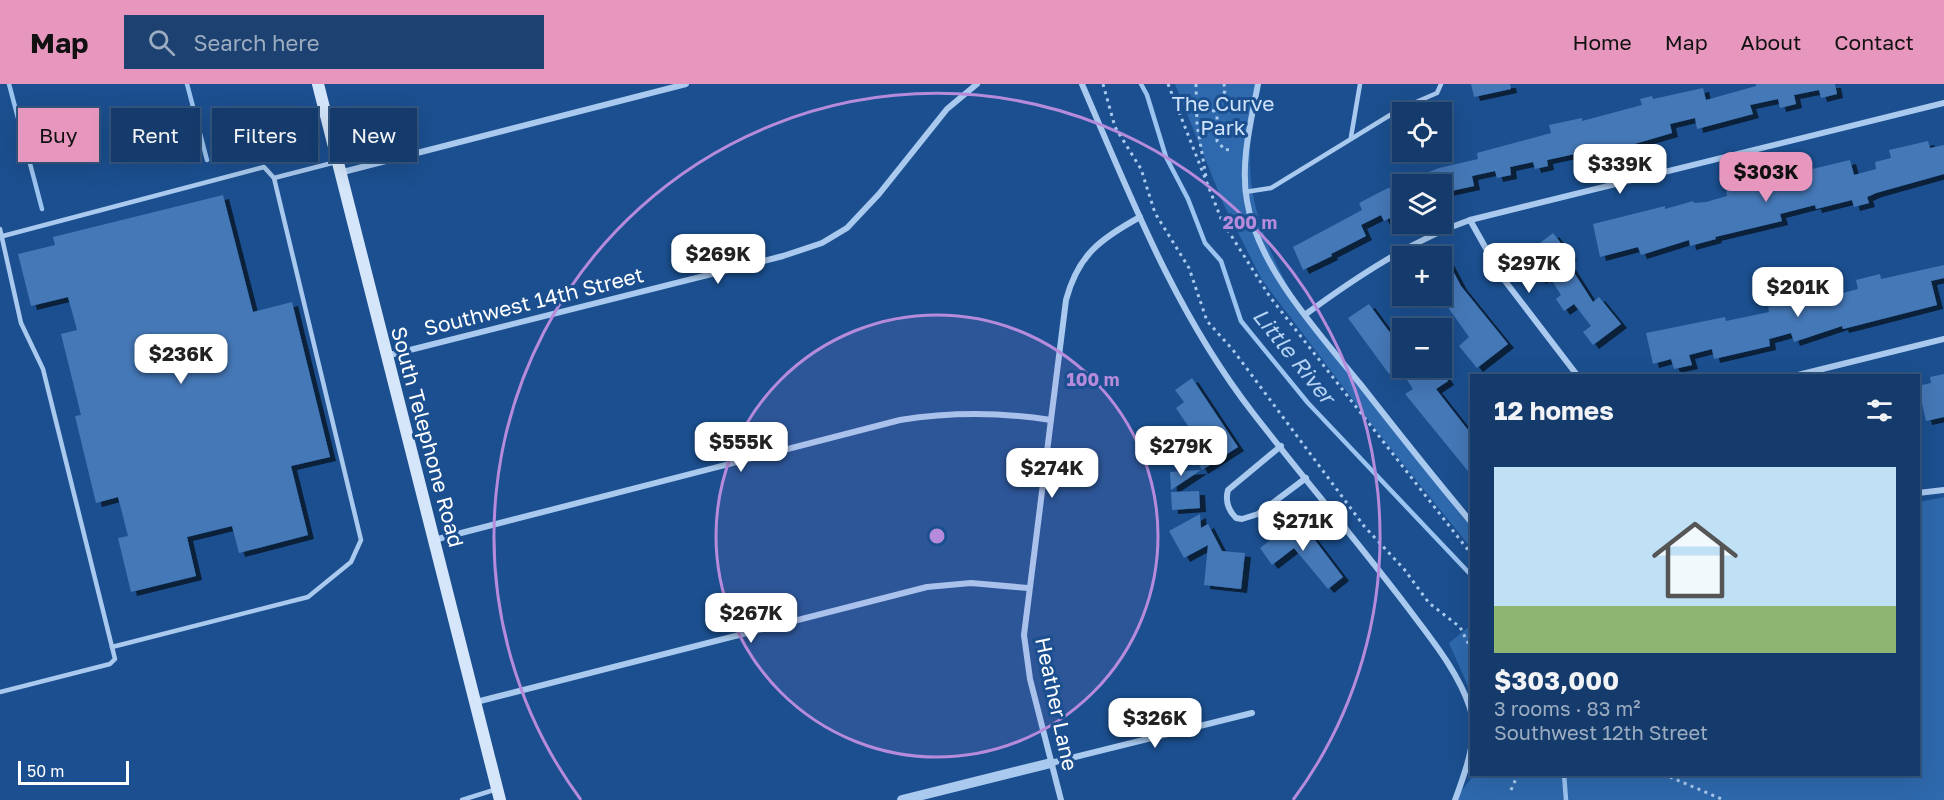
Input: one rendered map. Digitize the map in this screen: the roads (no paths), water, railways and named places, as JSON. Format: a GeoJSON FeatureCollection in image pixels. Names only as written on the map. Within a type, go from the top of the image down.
{"type":"FeatureCollection","features":[{"type":"Feature","properties":{"kind":"main road","name":"South Telephone Road"},"geometry":{"type":"LineString","coordinates":[[318,84],[337,168],[476,702],[498,795]]}},
{"type":"Feature","properties":{"kind":"street"},"geometry":{"type":"LineString","coordinates":[[337,168],[686,84]]}},
{"type":"Feature","properties":{"kind":"street","name":"Southwest 14th Street"},"geometry":{"type":"LineString","coordinates":[[385,356],[783,256],[822,243],[847,228],[867,208],[941,115],[977,84]]}},
{"type":"Feature","properties":{"kind":"street"},"geometry":{"type":"LineString","coordinates":[[1082,84],[1140,217],[1183,307],[1207,349],[1446,659],[1470,707]]}},
{"type":"Feature","properties":{"kind":"street"},"geometry":{"type":"LineString","coordinates":[[1258,84],[1245,158],[1245,192],[1254,231],[1275,270],[1306,314],[1470,520]]}},
{"type":"Feature","properties":{"kind":"street"},"geometry":{"type":"LineString","coordinates":[[1306,314],[1331,296],[1429,237],[1470,220],[1944,103]]}},
{"type":"Feature","properties":{"kind":"street","name":"Heather Lane"},"geometry":{"type":"LineString","coordinates":[[1061,800],[1024,647],[1024,618],[1066,300],[1079,265],[1103,238],[1140,217]]}},
{"type":"Feature","properties":{"kind":"street"},"geometry":{"type":"LineString","coordinates":[[1470,220],[1502,278],[1576,374]]}},
{"type":"Feature","properties":{"kind":"street"},"geometry":{"type":"LineString","coordinates":[[1802,374],[1944,339]]}},
{"type":"Feature","properties":{"kind":"street"},"geometry":{"type":"LineString","coordinates":[[434,540],[900,420],[935,415],[982,413],[1051,420]]}},
{"type":"Feature","properties":{"kind":"street"},"geometry":{"type":"LineString","coordinates":[[1281,446],[1228,490],[1226,497],[1230,512],[1236,518],[1251,518],[1306,478]]}},
{"type":"Feature","properties":{"kind":"street"},"geometry":{"type":"LineString","coordinates":[[1920,494],[1944,490]]}},
{"type":"Feature","properties":{"kind":"street"},"geometry":{"type":"LineString","coordinates":[[476,702],[927,587],[971,583],[1028,588]]}},
{"type":"Feature","properties":{"kind":"street"},"geometry":{"type":"LineString","coordinates":[[902,800],[1252,713]]}},
{"type":"Feature","properties":{"kind":"street"},"geometry":{"type":"LineString","coordinates":[[1455,800],[1470,762]]}},
{"type":"Feature","properties":{"kind":"lane"},"geometry":{"type":"LineString","coordinates":[[1351,137],[1360,84]]}},
{"type":"Feature","properties":{"kind":"lane"},"geometry":{"type":"LineString","coordinates":[[1245,192],[1271,188],[1351,137],[1400,109],[1437,93],[1441,84]]}},
{"type":"Feature","properties":{"kind":"lane"},"geometry":{"type":"LineString","coordinates":[[3,236],[264,167],[274,178],[361,540],[351,562],[308,597],[112,647]]}},
{"type":"Feature","properties":{"kind":"lane"},"geometry":{"type":"LineString","coordinates":[[274,178],[337,168]]}},
{"type":"Feature","properties":{"kind":"lane"},"geometry":{"type":"LineString","coordinates":[[0,229],[3,236],[2,249],[21,323],[43,369],[115,659],[110,664],[0,692]]}},
{"type":"Feature","properties":{"kind":"lane"},"geometry":{"type":"LineString","coordinates":[[462,800],[498,795]]}},
{"type":"Feature","properties":{"kind":"waterway"},"geometry":{"type":"LineString","coordinates":[[9,84],[42,209]]}},
{"type":"Feature","properties":{"kind":"waterway"},"geometry":{"type":"LineString","coordinates":[[187,84],[207,160]]}},
{"type":"Feature","properties":{"kind":"waterway","name":"Little River"},"geometry":{"type":"LineString","coordinates":[[1141,84],[1147,95],[1166,157],[1188,199],[1205,243],[1221,261],[1241,321],[1308,403],[1470,574]]}},
{"type":"Feature","properties":{"kind":"waterway","name":"Little River"},"geometry":{"type":"LineString","coordinates":[[1564,776],[1566,800]]}},
{"type":"Feature","properties":{"kind":"park label","name":"The Curve Park"},"geometry":{"type":"Point","coordinates":[1223,116]}}]}
